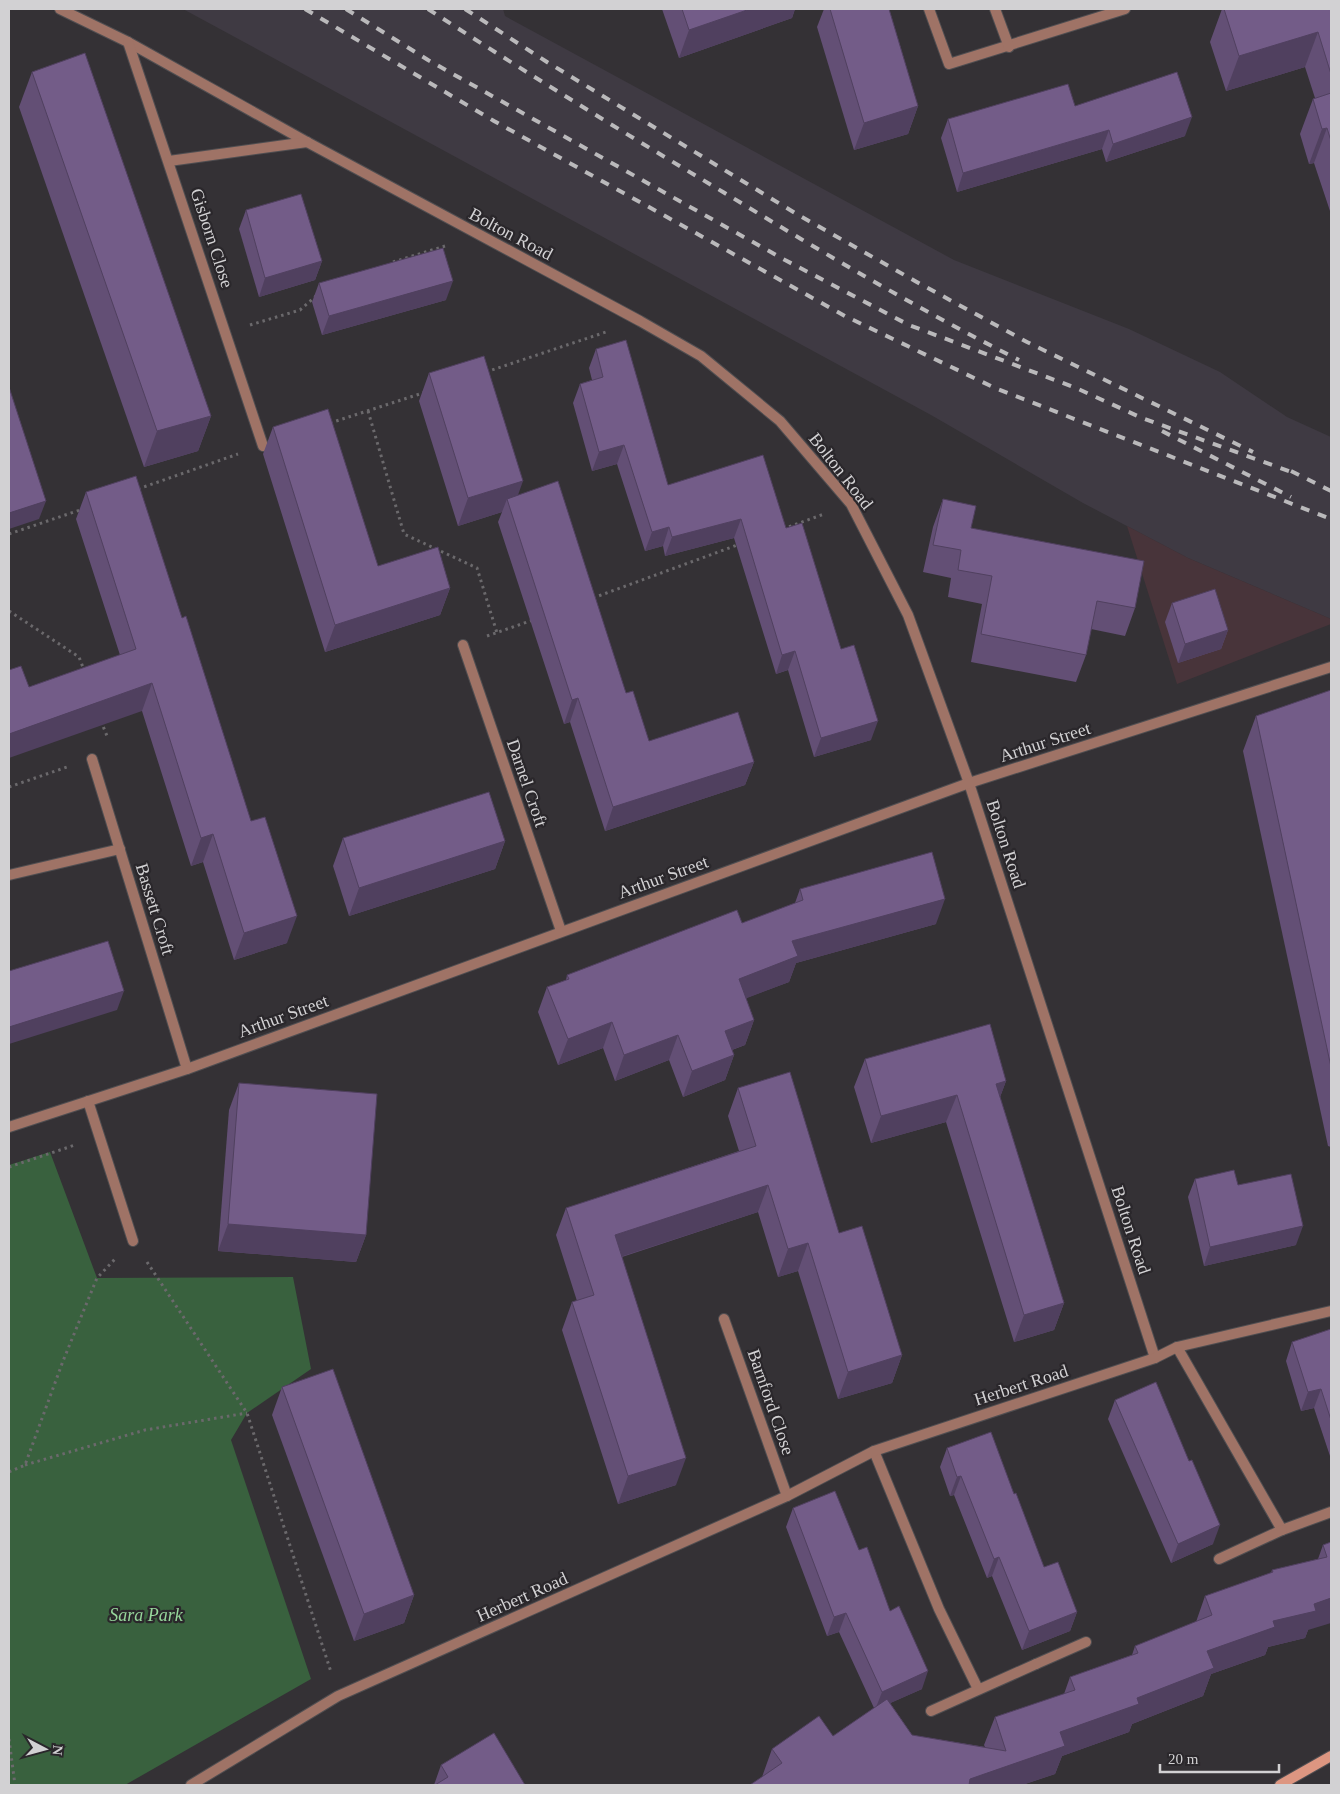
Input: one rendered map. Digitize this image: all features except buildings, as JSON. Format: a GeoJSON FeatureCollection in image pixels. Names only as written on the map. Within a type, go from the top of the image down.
{"type":"FeatureCollection","features":[{"type":"Feature","properties":{"kind":"street","name":"Bolton Road"},"geometry":{"type":"LineString","coordinates":[[60,9],[128,42],[307,142],[640,321],[701,356],[780,421],[851,504],[908,615],[969,783],[1155,1358]]}},
{"type":"Feature","properties":{"kind":"street"},"geometry":{"type":"LineString","coordinates":[[929,9],[949,64],[1009,47],[1125,9]]}},
{"type":"Feature","properties":{"kind":"street"},"geometry":{"type":"LineString","coordinates":[[996,9],[1009,47]]}},
{"type":"Feature","properties":{"kind":"street","name":"Gisborn Close"},"geometry":{"type":"LineString","coordinates":[[128,42],[263,446]]}},
{"type":"Feature","properties":{"kind":"street"},"geometry":{"type":"LineString","coordinates":[[169,161],[307,142]]}},
{"type":"Feature","properties":{"kind":"street","name":"Darnel Croft"},"geometry":{"type":"LineString","coordinates":[[463,645],[561,931]]}},
{"type":"Feature","properties":{"kind":"street","name":"Arthur Street"},"geometry":{"type":"LineString","coordinates":[[9,1127],[187,1069],[969,783],[1331,667]]}},
{"type":"Feature","properties":{"kind":"street","name":"Bassett Croft"},"geometry":{"type":"LineString","coordinates":[[92,759],[187,1069]]}},
{"type":"Feature","properties":{"kind":"street"},"geometry":{"type":"LineString","coordinates":[[9,875],[120,849]]}},
{"type":"Feature","properties":{"kind":"street"},"geometry":{"type":"LineString","coordinates":[[88,1101],[133,1241]]}},
{"type":"Feature","properties":{"kind":"street","name":"Herbert Road"},"geometry":{"type":"LineString","coordinates":[[190,1785],[338,1696],[787,1496],[874,1451],[1155,1358],[1177,1347],[1331,1311]]}},
{"type":"Feature","properties":{"kind":"street","name":"Barnford Close"},"geometry":{"type":"LineString","coordinates":[[724,1319],[787,1496]]}},
{"type":"Feature","properties":{"kind":"street"},"geometry":{"type":"LineString","coordinates":[[1177,1347],[1282,1530]]}},
{"type":"Feature","properties":{"kind":"street"},"geometry":{"type":"LineString","coordinates":[[874,1451],[939,1609],[978,1689]]}},
{"type":"Feature","properties":{"kind":"street"},"geometry":{"type":"LineString","coordinates":[[1219,1560],[1282,1530],[1331,1512]]}},
{"type":"Feature","properties":{"kind":"street"},"geometry":{"type":"LineString","coordinates":[[930,1711],[1086,1642]]}},
{"type":"Feature","properties":{"kind":"street"},"geometry":{"type":"LineString","coordinates":[[1280,1785],[1331,1756]]}},
{"type":"Feature","properties":{"kind":"path"},"geometry":{"type":"LineString","coordinates":[[385,265],[479,235]]}},
{"type":"Feature","properties":{"kind":"path"},"geometry":{"type":"LineString","coordinates":[[225,332],[300,310],[320,293]]}},
{"type":"Feature","properties":{"kind":"path"},"geometry":{"type":"LineString","coordinates":[[481,373],[640,321]]}},
{"type":"Feature","properties":{"kind":"path"},"geometry":{"type":"LineString","coordinates":[[324,425],[434,389]]}},
{"type":"Feature","properties":{"kind":"path"},"geometry":{"type":"LineString","coordinates":[[368,411],[404,534],[477,568],[497,633]]}},
{"type":"Feature","properties":{"kind":"path"},"geometry":{"type":"LineString","coordinates":[[131,492],[263,446]]}},
{"type":"Feature","properties":{"kind":"path"},"geometry":{"type":"LineString","coordinates":[[776,531],[851,504]]}},
{"type":"Feature","properties":{"kind":"path"},"geometry":{"type":"LineString","coordinates":[[9,534],[84,508]]}},
{"type":"Feature","properties":{"kind":"path"},"geometry":{"type":"LineString","coordinates":[[590,599],[748,541]]}},
{"type":"Feature","properties":{"kind":"path"},"geometry":{"type":"LineString","coordinates":[[9,611],[79,657],[85,675]]}},
{"type":"Feature","properties":{"kind":"path"},"geometry":{"type":"LineString","coordinates":[[463,645],[534,619]]}},
{"type":"Feature","properties":{"kind":"path"},"geometry":{"type":"LineString","coordinates":[[9,788],[92,759],[107,737],[101,719]]}},
{"type":"Feature","properties":{"kind":"path"},"geometry":{"type":"LineString","coordinates":[[9,1167],[100,1137]]}},
{"type":"Feature","properties":{"kind":"path"},"geometry":{"type":"LineString","coordinates":[[25,1465],[63,1361],[97,1278],[133,1241],[246,1413],[338,1696]]}},
{"type":"Feature","properties":{"kind":"path"},"geometry":{"type":"LineString","coordinates":[[9,1472],[25,1465],[145,1430],[246,1413]]}},
{"type":"Feature","properties":{"kind":"path"},"geometry":{"type":"LineString","coordinates":[[9,1739],[14,1785]]}},
{"type":"Feature","properties":{"kind":"path"},"geometry":{"type":"LineString","coordinates":[[9,1773],[13,1779]]}},
{"type":"Feature","properties":{"kind":"shaded area"},"geometry":{"type":"Polygon","coordinates":[[[183,9],[503,9],[505,16],[954,260],[1129,329],[1220,372],[1287,417],[1331,437],[1331,619],[1188,558],[1083,503],[931,415],[183,9]]]}},
{"type":"Feature","properties":{"kind":"shaded area"},"geometry":{"type":"Polygon","coordinates":[[[1127,526],[1188,558],[1331,619],[1331,624],[1177,684],[1127,526]]]}},
{"type":"Feature","properties":{"kind":"green space","name":"Sara Park"},"geometry":{"type":"Polygon","coordinates":[[[50,1152],[97,1278],[293,1277],[311,1369],[247,1413],[231,1440],[311,1679],[125,1785],[9,1785],[9,1165],[50,1152]]]}},
{"type":"Feature","properties":{"kind":"railway"},"geometry":{"type":"LineString","coordinates":[[305,9],[494,121],[845,316],[995,388],[1331,519]]}},
{"type":"Feature","properties":{"kind":"railway"},"geometry":{"type":"LineString","coordinates":[[346,9],[428,60],[785,260],[909,325],[1076,388],[1142,418],[1297,474]]}},
{"type":"Feature","properties":{"kind":"railway"},"geometry":{"type":"LineString","coordinates":[[428,9],[575,102],[796,236],[907,300],[1019,360]]}},
{"type":"Feature","properties":{"kind":"railway"},"geometry":{"type":"LineString","coordinates":[[465,9],[547,62],[795,213],[915,281],[1027,342],[1253,452]]}},
{"type":"Feature","properties":{"kind":"railway"},"geometry":{"type":"LineString","coordinates":[[1162,431],[1291,497]]}},
{"type":"Feature","properties":{"kind":"railway"},"geometry":{"type":"LineString","coordinates":[[1291,471],[1331,491]]}}]}
